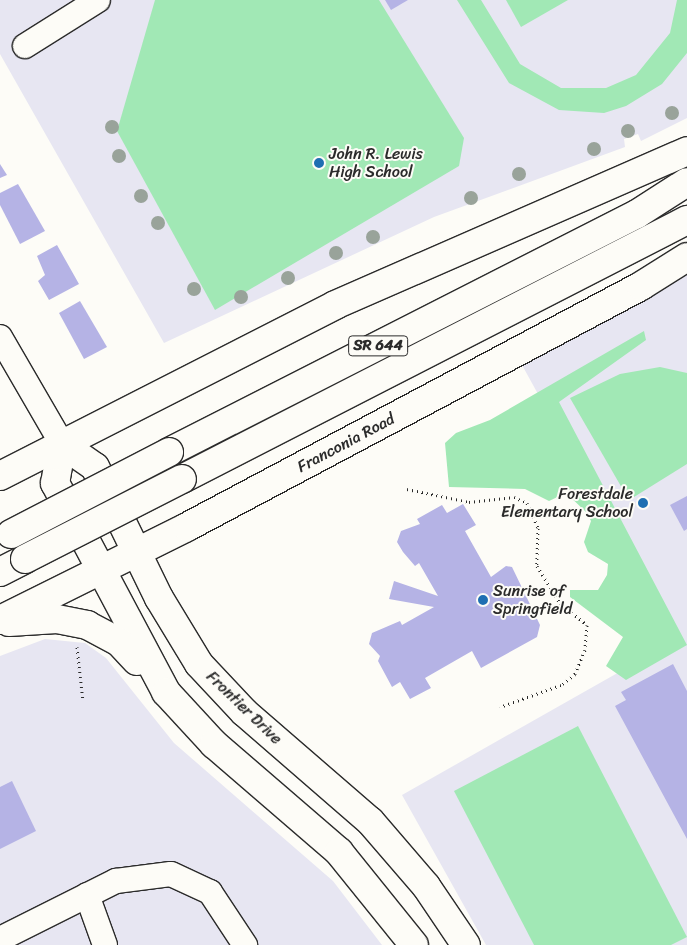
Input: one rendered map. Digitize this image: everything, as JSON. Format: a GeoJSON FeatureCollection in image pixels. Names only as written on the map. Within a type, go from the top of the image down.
{"type":"FeatureCollection","features":[{"type":"Feature","properties":{"kind":"main road"},"geometry":{"type":"LineString","coordinates":[[0,476],[335,305],[687,151]]}},
{"type":"Feature","properties":{"kind":"main road","name":"SR 644"},"geometry":{"type":"LineString","coordinates":[[6,536],[637,214],[687,182]]}},
{"type":"Feature","properties":{"kind":"main road","name":"SR 644"},"geometry":{"type":"LineString","coordinates":[[0,572],[687,220]]}},
{"type":"Feature","properties":{"kind":"main road","name":"Franconia Road"},"geometry":{"type":"LineString","coordinates":[[0,622],[137,552],[641,286],[687,257]]}},
{"type":"Feature","properties":{"kind":"main road"},"geometry":{"type":"LineString","coordinates":[[62,444],[55,483],[98,571],[166,692]]}},
{"type":"Feature","properties":{"kind":"main road","name":"Frontier Drive"},"geometry":{"type":"LineString","coordinates":[[62,444],[95,467],[137,552],[199,664],[244,712],[370,821],[426,886],[466,945]]}},
{"type":"Feature","properties":{"kind":"main road"},"geometry":{"type":"LineString","coordinates":[[0,622],[57,619],[88,625],[118,642],[214,744],[339,852],[414,945]]}},
{"type":"Feature","properties":{"kind":"street"},"geometry":{"type":"LineString","coordinates":[[25,46],[98,0]]}},
{"type":"Feature","properties":{"kind":"street","name":"Frontier Drive"},"geometry":{"type":"LineString","coordinates":[[0,337],[62,444]]}},
{"type":"Feature","properties":{"kind":"street"},"geometry":{"type":"LineString","coordinates":[[0,939],[87,895],[133,877],[171,874],[194,881],[210,892],[246,945]]}},
{"type":"Feature","properties":{"kind":"street"},"geometry":{"type":"LineString","coordinates":[[87,895],[105,945]]}},
{"type":"Feature","properties":{"kind":"path"},"geometry":{"type":"LineString","coordinates":[[407,489],[469,502],[514,497],[527,503],[538,528],[537,566],[560,603],[587,625],[585,650],[575,674],[561,685],[500,707]]}},
{"type":"Feature","properties":{"kind":"path"},"geometry":{"type":"LineString","coordinates":[[76,644],[83,700]]}},
{"type":"Feature","properties":{"kind":"shaded area","name":"John R. Lewis High School"},"geometry":{"type":"Polygon","coordinates":[[[0,0],[687,0],[687,118],[641,141],[638,134],[624,139],[625,147],[434,217],[164,343],[0,54],[0,0]]]}},
{"type":"Feature","properties":{"kind":"shaded area","name":"Forestdale Elementary School"},"geometry":{"type":"Polygon","coordinates":[[[687,269],[687,945],[486,945],[402,795],[674,641],[522,365],[687,269]]]}},
{"type":"Feature","properties":{"kind":"shaded area"},"geometry":{"type":"Polygon","coordinates":[[[45,639],[85,643],[106,658],[174,743],[333,881],[382,945],[0,945],[0,656],[45,639]]]}},
{"type":"Feature","properties":{"kind":"green space"},"geometry":{"type":"Polygon","coordinates":[[[155,0],[379,0],[464,138],[459,166],[215,310],[117,131],[155,0]]]}},
{"type":"Feature","properties":{"kind":"green space"},"geometry":{"type":"Polygon","coordinates":[[[457,0],[481,0],[520,64],[561,88],[606,88],[636,75],[670,33],[677,0],[687,0],[687,53],[662,84],[626,106],[604,113],[559,110],[509,83],[457,0]]]}},
{"type":"Feature","properties":{"kind":"green space"},"geometry":{"type":"Polygon","coordinates":[[[506,0],[568,0],[521,27],[506,0]]]}},
{"type":"Feature","properties":{"kind":"green space"},"geometry":{"type":"Polygon","coordinates":[[[644,331],[646,340],[559,402],[687,645],[626,680],[606,666],[623,637],[570,597],[570,590],[598,590],[607,575],[608,564],[588,552],[584,542],[591,521],[586,512],[566,493],[549,501],[525,489],[449,487],[445,443],[456,433],[490,420],[644,331]]]}},
{"type":"Feature","properties":{"kind":"green space"},"geometry":{"type":"Polygon","coordinates":[[[660,367],[687,373],[687,464],[634,497],[626,495],[570,398],[620,374],[660,367]]]}},
{"type":"Feature","properties":{"kind":"green space"},"geometry":{"type":"Polygon","coordinates":[[[578,726],[687,937],[671,945],[534,945],[454,791],[578,726]]]}},
{"type":"Feature","properties":{"kind":"building"},"geometry":{"type":"Polygon","coordinates":[[[385,0],[408,0],[391,10],[385,0]]]}},
{"type":"Feature","properties":{"kind":"building"},"geometry":{"type":"Polygon","coordinates":[[[0,164],[7,175],[0,178],[0,164]]]}},
{"type":"Feature","properties":{"kind":"building"},"geometry":{"type":"Polygon","coordinates":[[[18,184],[45,231],[20,244],[0,205],[0,193],[18,184]]]}},
{"type":"Feature","properties":{"kind":"building"},"geometry":{"type":"Polygon","coordinates":[[[57,245],[79,284],[49,300],[38,281],[45,275],[37,256],[57,245]]]}},
{"type":"Feature","properties":{"kind":"building"},"geometry":{"type":"Polygon","coordinates":[[[80,301],[107,347],[84,359],[59,313],[80,301]]]}},
{"type":"Feature","properties":{"kind":"building"},"geometry":{"type":"Polygon","coordinates":[[[687,496],[687,529],[684,531],[670,505],[687,496]]]}},
{"type":"Feature","properties":{"kind":"building","name":"Sunrise of Springfield"},"geometry":{"type":"Polygon","coordinates":[[[463,504],[476,525],[465,531],[491,577],[506,566],[512,567],[540,625],[537,637],[481,668],[472,651],[425,678],[431,688],[410,699],[400,682],[392,687],[378,661],[380,656],[369,644],[372,633],[400,621],[402,625],[434,607],[389,599],[394,581],[438,596],[419,563],[415,566],[397,542],[401,531],[420,524],[417,519],[442,505],[447,513],[463,504]]]}},
{"type":"Feature","properties":{"kind":"building"},"geometry":{"type":"Polygon","coordinates":[[[673,664],[687,691],[687,839],[615,706],[626,700],[621,692],[673,664]]]}},
{"type":"Feature","properties":{"kind":"building"},"geometry":{"type":"Polygon","coordinates":[[[12,781],[36,831],[0,849],[0,787],[12,781]]]}},
{"type":"Feature","properties":{"kind":"place","name":"John R. Lewis High School"},"geometry":{"type":"Point","coordinates":[319,163]}},
{"type":"Feature","properties":{"kind":"place","name":"Forestdale Elementary School"},"geometry":{"type":"Point","coordinates":[643,503]}},
{"type":"Feature","properties":{"kind":"place","name":"Sunrise of Springfield"},"geometry":{"type":"Point","coordinates":[483,600]}}]}
